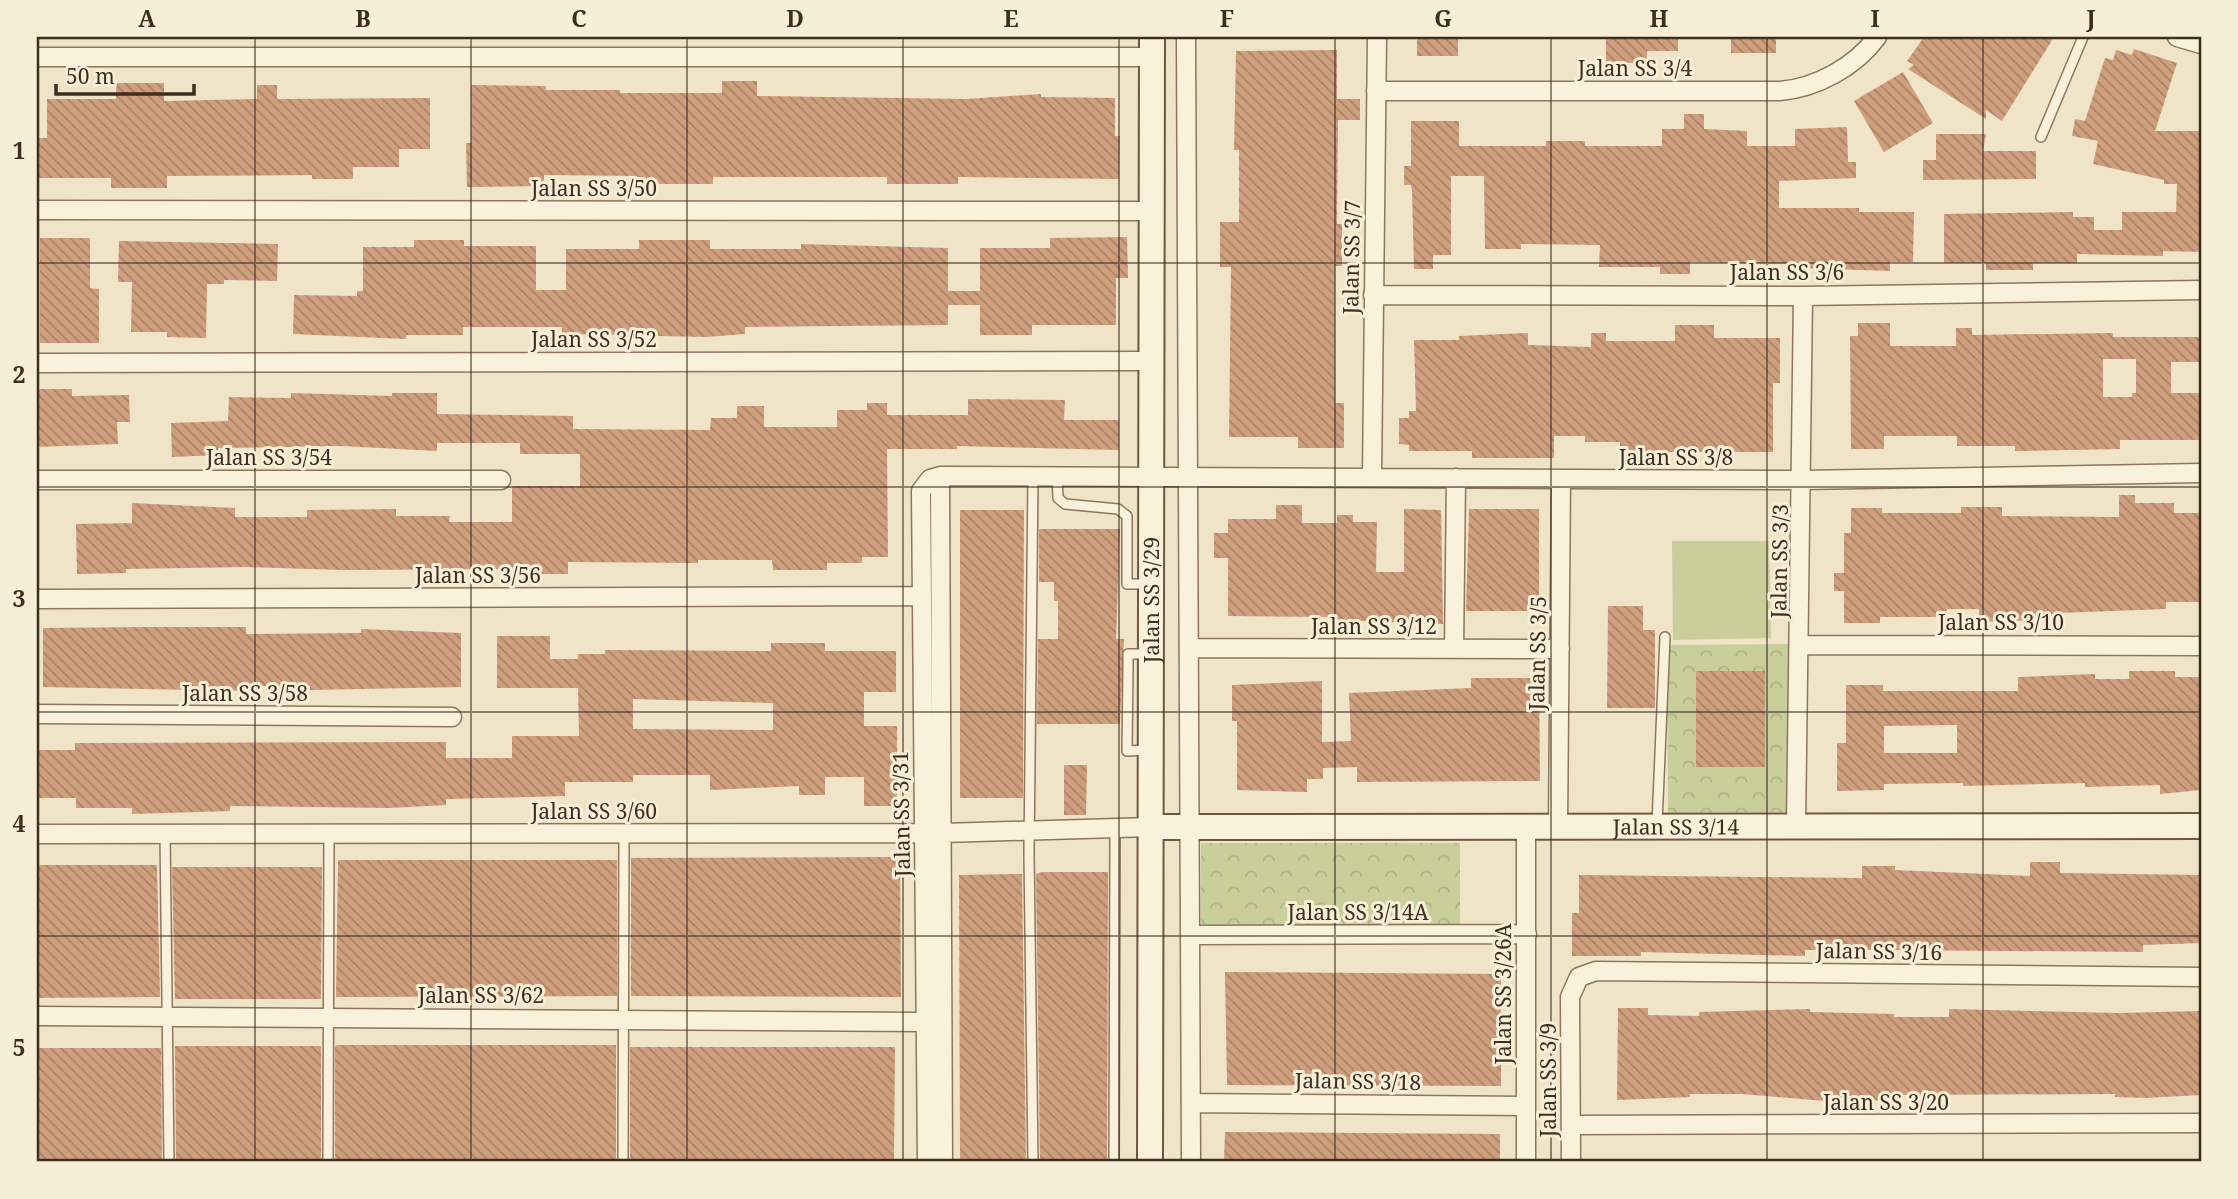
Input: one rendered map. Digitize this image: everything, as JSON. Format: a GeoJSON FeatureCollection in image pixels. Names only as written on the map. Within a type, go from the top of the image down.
{"type":"FeatureCollection","features":[{"type":"Feature","properties":{"kind":"street"},"geometry":{"type":"LineString","coordinates":[[1186,37],[1191,1162]]}},
{"type":"Feature","properties":{"kind":"street","name":"Jalan SS 3/7"},"geometry":{"type":"LineString","coordinates":[[1371,477],[1377,37]]}},
{"type":"Feature","properties":{"kind":"street","name":"Jalan SS 3/4"},"geometry":{"type":"LineString","coordinates":[[1376,91],[1807,89],[1840,69],[1877,37]]}},
{"type":"Feature","properties":{"kind":"street"},"geometry":{"type":"LineString","coordinates":[[2177,37],[2201,44]]}},
{"type":"Feature","properties":{"kind":"street"},"geometry":{"type":"LineString","coordinates":[[37,57],[1152,47]]}},
{"type":"Feature","properties":{"kind":"street","name":"Jalan SS 3/29"},"geometry":{"type":"LineString","coordinates":[[1150,1162],[1152,47]]}},
{"type":"Feature","properties":{"kind":"street","name":"Jalan SS 3/50"},"geometry":{"type":"LineString","coordinates":[[37,210],[1151,211]]}},
{"type":"Feature","properties":{"kind":"street","name":"Jalan SS 3/6"},"geometry":{"type":"LineString","coordinates":[[1373,295],[1803,296],[2201,290]]}},
{"type":"Feature","properties":{"kind":"street","name":"Jalan SS 3/3"},"geometry":{"type":"LineString","coordinates":[[1796,827],[1803,480],[1803,296]]}},
{"type":"Feature","properties":{"kind":"street","name":"Jalan SS 3/52"},"geometry":{"type":"LineString","coordinates":[[37,363],[1151,360]]}},
{"type":"Feature","properties":{"kind":"street","name":"Jalan SS 3/8"},"geometry":{"type":"LineString","coordinates":[[1151,476],[1803,480],[2201,473]]}},
{"type":"Feature","properties":{"kind":"street"},"geometry":{"type":"LineString","coordinates":[[940,475],[1151,476]]}},
{"type":"Feature","properties":{"kind":"street","name":"Jalan SS 3/31"},"geometry":{"type":"LineString","coordinates":[[927,1162],[921,491],[930,479],[940,475],[943,1162]]}},
{"type":"Feature","properties":{"kind":"street"},"geometry":{"type":"LineString","coordinates":[[1454,649],[1457,478]]}},
{"type":"Feature","properties":{"kind":"street","name":"Jalan SS 3/5"},"geometry":{"type":"LineString","coordinates":[[1558,827],[1561,479]]}},
{"type":"Feature","properties":{"kind":"street","name":"Jalan SS 3/54"},"geometry":{"type":"LineString","coordinates":[[37,480],[501,480]]}},
{"type":"Feature","properties":{"kind":"street","name":"Jalan SS 3/56"},"geometry":{"type":"LineString","coordinates":[[37,599],[920,596]]}},
{"type":"Feature","properties":{"kind":"street","name":"Jalan SS 3/10"},"geometry":{"type":"LineString","coordinates":[[1800,645],[2201,646]]}},
{"type":"Feature","properties":{"kind":"street","name":"Jalan SS 3/12"},"geometry":{"type":"LineString","coordinates":[[1189,648],[1560,649]]}},
{"type":"Feature","properties":{"kind":"street","name":"Jalan SS 3/58"},"geometry":{"type":"LineString","coordinates":[[37,714],[452,717]]}},
{"type":"Feature","properties":{"kind":"street","name":"Jalan SS 3/60"},"geometry":{"type":"LineString","coordinates":[[37,834],[943,833],[1151,827]]}},
{"type":"Feature","properties":{"kind":"street","name":"Jalan SS 3/14"},"geometry":{"type":"LineString","coordinates":[[1151,827],[2201,827]]}},
{"type":"Feature","properties":{"kind":"street","name":"Jalan SS 3/26A"},"geometry":{"type":"LineString","coordinates":[[1526,827],[1526,1162]]}},
{"type":"Feature","properties":{"kind":"street","name":"Jalan SS 3/14A"},"geometry":{"type":"LineString","coordinates":[[1190,935],[1527,934]]}},
{"type":"Feature","properties":{"kind":"street","name":"Jalan SS 3/16"},"geometry":{"type":"LineString","coordinates":[[1570,997],[1578,977],[1596,971],[2201,977]]}},
{"type":"Feature","properties":{"kind":"street","name":"Jalan SS 3/9"},"geometry":{"type":"LineString","coordinates":[[1570,997],[1571,1162]]}},
{"type":"Feature","properties":{"kind":"street","name":"Jalan SS 3/62"},"geometry":{"type":"LineString","coordinates":[[37,1016],[925,1022]]}},
{"type":"Feature","properties":{"kind":"street","name":"Jalan SS 3/18"},"geometry":{"type":"LineString","coordinates":[[1191,1102],[1525,1106]]}},
{"type":"Feature","properties":{"kind":"street","name":"Jalan SS 3/20"},"geometry":{"type":"LineString","coordinates":[[1571,1125],[2201,1124]]}},
{"type":"Feature","properties":{"kind":"lane"},"geometry":{"type":"LineString","coordinates":[[2041,136],[2083,37]]}},
{"type":"Feature","properties":{"kind":"lane"},"geometry":{"type":"LineString","coordinates":[[1033,476],[1029,868],[1033,1162]]}},
{"type":"Feature","properties":{"kind":"lane"},"geometry":{"type":"LineString","coordinates":[[1058,477],[1058,498],[1065,504],[1118,509],[1124,512],[1128,529],[1127,584],[1151,584]]}},
{"type":"Feature","properties":{"kind":"lane"},"geometry":{"type":"LineString","coordinates":[[1657,827],[1665,637]]}},
{"type":"Feature","properties":{"kind":"lane"},"geometry":{"type":"LineString","coordinates":[[1114,1162],[1115,828]]}},
{"type":"Feature","properties":{"kind":"lane"},"geometry":{"type":"LineString","coordinates":[[165,834],[169,1162]]}},
{"type":"Feature","properties":{"kind":"lane"},"geometry":{"type":"LineString","coordinates":[[328,1162],[329,834]]}},
{"type":"Feature","properties":{"kind":"lane"},"geometry":{"type":"LineString","coordinates":[[623,1162],[624,834]]}},
{"type":"Feature","properties":{"kind":"green space"},"geometry":{"type":"Polygon","coordinates":[[[1672,541],[1769,541],[1771,638],[1673,640],[1672,541]]]}},
{"type":"Feature","properties":{"kind":"green space"},"geometry":{"type":"Polygon","coordinates":[[[1793,644],[1794,812],[1668,813],[1667,645],[1793,644]]]}},
{"type":"Feature","properties":{"kind":"green space"},"geometry":{"type":"Polygon","coordinates":[[[1201,843],[1460,843],[1460,927],[1201,927],[1201,843]]]}},
{"type":"Feature","properties":{"kind":"building"},"geometry":{"type":"Polygon","coordinates":[[[1417,37],[1458,37],[1458,56],[1417,56],[1417,37]]]}},
{"type":"Feature","properties":{"kind":"building"},"geometry":{"type":"Polygon","coordinates":[[[1606,37],[1678,37],[1678,51],[1647,51],[1647,63],[1606,63],[1606,37]]]}},
{"type":"Feature","properties":{"kind":"building"},"geometry":{"type":"Polygon","coordinates":[[[1731,37],[1776,37],[1776,53],[1731,53],[1731,37]]]}},
{"type":"Feature","properties":{"kind":"building"},"geometry":{"type":"Polygon","coordinates":[[[1924,37],[2054,37],[2002,121],[1986,110],[1986,119],[1908,69],[1914,65],[1907,61],[1924,37]]]}},
{"type":"Feature","properties":{"kind":"building"},"geometry":{"type":"Polygon","coordinates":[[[2134,49],[2177,63],[2155,131],[2201,131],[2201,252],[2163,251],[2163,256],[2077,254],[2077,263],[2033,263],[2033,270],[1986,270],[1986,263],[1944,263],[1944,214],[2073,212],[2073,217],[2094,217],[2094,230],[2122,230],[2122,212],[2176,212],[2177,184],[2164,184],[2164,180],[2093,164],[2098,141],[2072,136],[2075,119],[2085,121],[2105,58],[2113,60],[2116,50],[2132,55],[2134,49]]]}},
{"type":"Feature","properties":{"kind":"building"},"geometry":{"type":"Polygon","coordinates":[[[1337,50],[1337,99],[1360,99],[1360,120],[1338,120],[1337,224],[1342,224],[1342,266],[1335,266],[1335,403],[1344,403],[1344,448],[1298,448],[1298,437],[1229,437],[1231,267],[1220,267],[1220,222],[1239,222],[1239,150],[1234,150],[1236,51],[1337,50]]]}},
{"type":"Feature","properties":{"kind":"building"},"geometry":{"type":"Polygon","coordinates":[[[1903,72],[1933,123],[1884,152],[1854,101],[1903,72]]]}},
{"type":"Feature","properties":{"kind":"building"},"geometry":{"type":"Polygon","coordinates":[[[722,81],[757,81],[757,96],[967,99],[1041,94],[1041,97],[1115,98],[1115,136],[1120,136],[1119,179],[958,177],[958,184],[887,184],[887,177],[713,177],[713,184],[637,184],[637,176],[544,175],[544,186],[467,187],[466,143],[471,143],[471,85],[546,86],[546,90],[620,90],[620,93],[722,93],[722,81]]]}},
{"type":"Feature","properties":{"kind":"building"},"geometry":{"type":"Polygon","coordinates":[[[116,83],[164,83],[164,101],[257,99],[257,85],[277,85],[277,99],[430,98],[430,149],[399,149],[399,167],[353,167],[353,179],[312,179],[312,175],[167,176],[167,188],[111,188],[111,178],[39,178],[39,138],[47,138],[47,99],[116,99],[116,83]]]}},
{"type":"Feature","properties":{"kind":"building"},"geometry":{"type":"Polygon","coordinates":[[[1684,114],[1704,114],[1704,129],[1747,131],[1747,146],[1795,146],[1795,129],[1847,127],[1848,162],[1856,162],[1856,178],[1779,181],[1779,208],[1859,208],[1859,212],[1914,212],[1913,262],[1890,262],[1890,271],[1802,268],[1802,264],[1690,262],[1690,274],[1660,274],[1660,267],[1599,267],[1600,245],[1521,244],[1521,249],[1485,249],[1484,176],[1451,176],[1451,255],[1433,255],[1433,269],[1414,269],[1412,191],[1411,185],[1404,185],[1404,166],[1411,166],[1411,121],[1459,121],[1459,146],[1546,146],[1546,141],[1585,141],[1585,146],[1662,146],[1662,129],[1684,129],[1684,114]]]}},
{"type":"Feature","properties":{"kind":"building"},"geometry":{"type":"Polygon","coordinates":[[[1936,134],[1986,134],[1983,151],[2036,151],[2036,179],[1923,180],[1923,160],[1936,160],[1936,134]]]}},
{"type":"Feature","properties":{"kind":"building"},"geometry":{"type":"Polygon","coordinates":[[[1127,237],[1128,278],[1116,278],[1116,325],[1032,325],[1032,335],[980,335],[980,305],[948,305],[948,325],[745,327],[745,334],[706,337],[562,334],[562,327],[463,327],[463,335],[406,335],[406,339],[293,334],[294,295],[357,296],[357,291],[363,291],[363,247],[414,247],[414,240],[464,240],[464,246],[536,246],[536,290],[566,290],[566,249],[639,249],[639,240],[710,240],[710,249],[801,249],[801,244],[948,248],[948,291],[980,291],[980,248],[1050,248],[1050,238],[1127,237]]]}},
{"type":"Feature","properties":{"kind":"building"},"geometry":{"type":"Polygon","coordinates":[[[40,238],[90,238],[90,288],[99,289],[99,343],[40,343],[40,238]]]}},
{"type":"Feature","properties":{"kind":"building"},"geometry":{"type":"Polygon","coordinates":[[[119,241],[278,244],[277,281],[224,280],[224,284],[207,284],[206,338],[167,337],[167,332],[131,332],[132,282],[118,282],[119,241]]]}},
{"type":"Feature","properties":{"kind":"building"},"geometry":{"type":"Polygon","coordinates":[[[1858,323],[1890,323],[1890,346],[1956,346],[1956,328],[1972,328],[1972,335],[2113,333],[2113,337],[2201,337],[2201,362],[2171,362],[2171,393],[2201,393],[2201,440],[2120,440],[2120,449],[2015,451],[2015,446],[1957,446],[1957,436],[1884,436],[1884,449],[1851,449],[1850,336],[1858,336],[1858,323]],[[2103,359],[2103,397],[2132,397],[2132,393],[2136,393],[2136,359],[2103,359]]]}},
{"type":"Feature","properties":{"kind":"building"},"geometry":{"type":"Polygon","coordinates":[[[1675,325],[1714,325],[1714,338],[1780,338],[1780,383],[1773,383],[1773,452],[1620,452],[1620,442],[1585,442],[1585,436],[1554,436],[1554,458],[1472,458],[1472,451],[1409,451],[1409,445],[1399,444],[1399,418],[1409,418],[1409,411],[1416,411],[1414,340],[1459,340],[1459,336],[1528,333],[1528,345],[1591,347],[1591,333],[1606,333],[1606,341],[1675,341],[1675,325]]]}},
{"type":"Feature","properties":{"kind":"building"},"geometry":{"type":"Polygon","coordinates":[[[37,389],[72,389],[72,396],[129,395],[130,422],[117,422],[118,444],[37,447],[37,389]]]}},
{"type":"Feature","properties":{"kind":"building"},"geometry":{"type":"Polygon","coordinates":[[[291,393],[392,396],[392,393],[437,393],[437,414],[573,416],[573,429],[710,430],[711,418],[737,418],[737,406],[764,406],[764,427],[837,427],[837,410],[867,410],[867,403],[887,403],[887,415],[968,415],[968,399],[1065,400],[1064,420],[1119,420],[1119,450],[957,446],[957,449],[887,449],[888,557],[862,557],[862,563],[827,563],[827,570],[773,570],[772,560],[698,560],[698,563],[568,562],[568,574],[512,574],[512,569],[343,570],[245,567],[126,569],[126,573],[77,574],[76,524],[132,523],[132,503],[235,508],[235,517],[307,517],[307,510],[396,509],[396,516],[450,516],[449,522],[512,522],[512,486],[580,486],[580,454],[520,454],[520,443],[437,443],[437,451],[342,446],[218,448],[219,455],[172,457],[171,423],[228,421],[229,397],[291,398],[291,393]]]}},
{"type":"Feature","properties":{"kind":"building"},"geometry":{"type":"Polygon","coordinates":[[[2119,495],[2135,495],[2135,503],[2174,503],[2174,513],[2201,513],[2201,602],[2166,602],[2166,609],[2058,613],[2058,623],[2043,623],[2043,620],[1979,622],[1979,609],[1947,609],[1947,617],[1880,617],[1880,623],[1844,623],[1844,591],[1834,591],[1834,573],[1844,573],[1844,533],[1851,533],[1851,508],[1882,508],[1882,513],[1961,513],[1961,507],[2002,507],[2002,516],[2119,517],[2119,495]]]}},
{"type":"Feature","properties":{"kind":"building"},"geometry":{"type":"Polygon","coordinates":[[[1276,505],[1302,505],[1302,523],[1337,523],[1337,515],[1353,515],[1353,522],[1377,522],[1376,572],[1404,572],[1404,509],[1441,510],[1443,624],[1335,620],[1335,617],[1228,616],[1228,558],[1214,558],[1214,533],[1228,533],[1228,519],[1276,519],[1276,505]]]}},
{"type":"Feature","properties":{"kind":"building"},"geometry":{"type":"Polygon","coordinates":[[[1469,509],[1539,509],[1539,611],[1466,611],[1469,509]]]}},
{"type":"Feature","properties":{"kind":"building"},"geometry":{"type":"Polygon","coordinates":[[[960,510],[1024,510],[1023,798],[960,798],[960,510]]]}},
{"type":"Feature","properties":{"kind":"building"},"geometry":{"type":"Polygon","coordinates":[[[1039,529],[1120,529],[1116,639],[1124,639],[1120,724],[1037,724],[1038,639],[1058,639],[1058,601],[1054,601],[1054,582],[1039,582],[1039,529]]]}},
{"type":"Feature","properties":{"kind":"building"},"geometry":{"type":"Polygon","coordinates":[[[1608,606],[1643,606],[1643,630],[1655,630],[1655,708],[1607,708],[1608,606]]]}},
{"type":"Feature","properties":{"kind":"building"},"geometry":{"type":"Polygon","coordinates":[[[246,627],[246,634],[361,633],[361,629],[461,633],[461,687],[310,690],[310,686],[246,686],[246,691],[43,687],[43,628],[246,627]]]}},
{"type":"Feature","properties":{"kind":"building"},"geometry":{"type":"Polygon","coordinates":[[[497,636],[550,636],[550,659],[578,659],[578,654],[605,654],[605,650],[771,651],[771,643],[825,643],[825,651],[896,651],[896,692],[864,692],[864,726],[897,726],[897,806],[864,806],[864,777],[825,777],[825,795],[799,795],[799,786],[710,790],[710,775],[633,775],[633,782],[565,782],[565,796],[446,799],[446,805],[389,808],[230,806],[230,811],[132,814],[132,808],[76,808],[76,798],[37,798],[37,750],[75,750],[75,743],[446,742],[446,758],[512,758],[512,736],[579,736],[578,688],[497,688],[497,636]],[[633,699],[633,729],[773,730],[773,703],[633,699]]]}},
{"type":"Feature","properties":{"kind":"building"},"geometry":{"type":"Polygon","coordinates":[[[1696,671],[1765,671],[1765,767],[1696,767],[1696,671]]]}},
{"type":"Feature","properties":{"kind":"building"},"geometry":{"type":"Polygon","coordinates":[[[2129,671],[2175,671],[2175,677],[2201,677],[2201,790],[2160,794],[2160,785],[2085,787],[2085,783],[1963,786],[1963,783],[1884,784],[1884,790],[1837,791],[1837,743],[1846,743],[1846,685],[1883,685],[1883,691],[2018,691],[2018,677],[2095,674],[2095,679],[2129,679],[2129,671]],[[1957,725],[1884,726],[1884,753],[1957,753],[1957,725]]]}},
{"type":"Feature","properties":{"kind":"building"},"geometry":{"type":"Polygon","coordinates":[[[1471,678],[1539,678],[1540,781],[1357,782],[1357,767],[1323,768],[1323,779],[1307,779],[1307,792],[1237,790],[1237,721],[1232,721],[1232,685],[1322,681],[1322,742],[1351,741],[1349,693],[1471,688],[1471,678]]]}},
{"type":"Feature","properties":{"kind":"building"},"geometry":{"type":"Polygon","coordinates":[[[1064,765],[1087,765],[1086,815],[1064,815],[1064,765]]]}},
{"type":"Feature","properties":{"kind":"building"},"geometry":{"type":"Polygon","coordinates":[[[900,857],[901,997],[631,996],[631,858],[900,857]]]}},
{"type":"Feature","properties":{"kind":"building"},"geometry":{"type":"Polygon","coordinates":[[[338,860],[617,860],[617,996],[336,997],[338,860]]]}},
{"type":"Feature","properties":{"kind":"building"},"geometry":{"type":"Polygon","coordinates":[[[2030,862],[2060,862],[2060,873],[2201,875],[2201,943],[2143,945],[2143,952],[1805,950],[1805,956],[1641,952],[1641,956],[1572,956],[1572,913],[1579,913],[1579,875],[1862,878],[1862,866],[1895,866],[1895,870],[2030,876],[2030,862]]]}},
{"type":"Feature","properties":{"kind":"building"},"geometry":{"type":"Polygon","coordinates":[[[37,865],[157,865],[160,997],[37,998],[37,865]]]}},
{"type":"Feature","properties":{"kind":"building"},"geometry":{"type":"Polygon","coordinates":[[[172,867],[322,867],[321,999],[175,999],[172,867]]]}},
{"type":"Feature","properties":{"kind":"building"},"geometry":{"type":"Polygon","coordinates":[[[1108,872],[1107,1162],[1040,1162],[1036,874],[1108,872]]]}},
{"type":"Feature","properties":{"kind":"building"},"geometry":{"type":"Polygon","coordinates":[[[1022,874],[1026,1162],[960,1162],[959,875],[1022,874]]]}},
{"type":"Feature","properties":{"kind":"building"},"geometry":{"type":"Polygon","coordinates":[[[1225,972],[1501,974],[1501,1086],[1227,1085],[1225,972]]]}},
{"type":"Feature","properties":{"kind":"building"},"geometry":{"type":"Polygon","coordinates":[[[1618,1008],[1648,1008],[1648,1015],[1699,1016],[1699,1012],[1810,1009],[1810,1012],[1894,1014],[1894,1017],[1949,1017],[1949,1009],[2117,1013],[2201,1011],[2201,1095],[2145,1098],[2115,1097],[2115,1094],[1894,1095],[1894,1100],[1825,1101],[1742,1094],[1690,1094],[1690,1097],[1617,1100],[1618,1008]]]}},
{"type":"Feature","properties":{"kind":"building"},"geometry":{"type":"Polygon","coordinates":[[[616,1045],[616,1162],[335,1162],[335,1046],[616,1045]]]}},
{"type":"Feature","properties":{"kind":"building"},"geometry":{"type":"Polygon","coordinates":[[[175,1046],[321,1046],[321,1162],[176,1162],[175,1046]]]}},
{"type":"Feature","properties":{"kind":"building"},"geometry":{"type":"Polygon","coordinates":[[[630,1047],[895,1047],[894,1162],[630,1162],[630,1047]]]}},
{"type":"Feature","properties":{"kind":"building"},"geometry":{"type":"Polygon","coordinates":[[[37,1048],[161,1048],[162,1162],[37,1162],[37,1048]]]}},
{"type":"Feature","properties":{"kind":"building"},"geometry":{"type":"Polygon","coordinates":[[[1225,1132],[1500,1134],[1500,1162],[1224,1162],[1225,1132]]]}}]}
